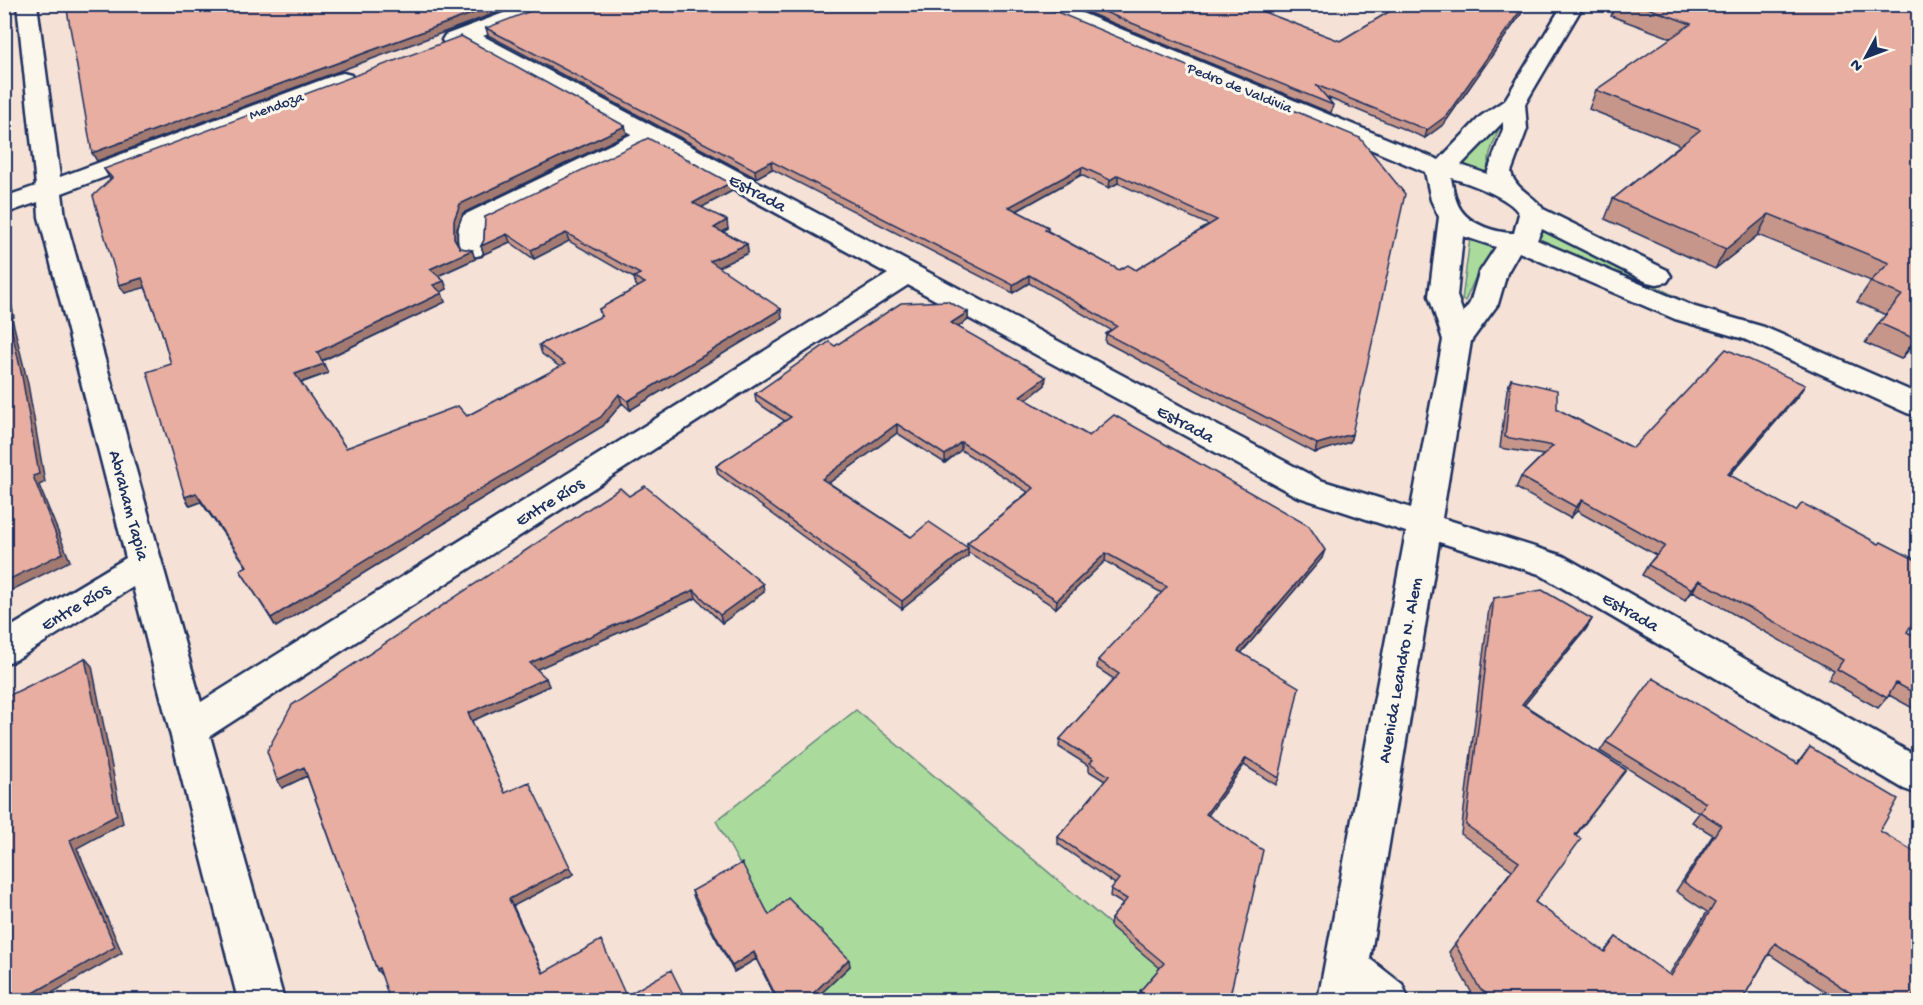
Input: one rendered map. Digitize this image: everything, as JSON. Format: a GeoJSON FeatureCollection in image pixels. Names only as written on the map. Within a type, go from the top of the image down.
{"type":"FeatureCollection","features":[{"type":"Feature","properties":{"kind":"street","name":"Abraham Tapia"},"geometry":{"type":"LineString","coordinates":[[27,4],[52,216],[261,1000]]}},
{"type":"Feature","properties":{"kind":"street"},"geometry":{"type":"LineString","coordinates":[[434,47],[548,4]]}},
{"type":"Feature","properties":{"kind":"street","name":"Pedro de Valdivia"},"geometry":{"type":"LineString","coordinates":[[1041,4],[1511,194]]}},
{"type":"Feature","properties":{"kind":"street"},"geometry":{"type":"LineString","coordinates":[[1574,4],[1514,104],[1489,121],[1437,173],[1442,194],[1452,217],[1470,229],[1516,242],[1685,313],[1754,333],[1918,406]]}},
{"type":"Feature","properties":{"kind":"street","name":"Estrada"},"geometry":{"type":"LineString","coordinates":[[466,35],[1308,488],[1551,565],[1918,777]]}},
{"type":"Feature","properties":{"kind":"street","name":"Mendoza"},"geometry":{"type":"LineString","coordinates":[[4,206],[368,71]]}},
{"type":"Feature","properties":{"kind":"street"},"geometry":{"type":"LineString","coordinates":[[1514,104],[1515,129],[1499,172],[1503,184],[1511,194],[1523,200],[1532,214],[1594,246],[1702,296],[1754,333]]}},
{"type":"Feature","properties":{"kind":"street"},"geometry":{"type":"LineString","coordinates":[[472,249],[473,220],[651,134]]}},
{"type":"Feature","properties":{"kind":"street","name":"Avenida Leandro N. Alem"},"geometry":{"type":"LineString","coordinates":[[1344,985],[1457,340],[1484,304],[1493,273],[1516,242],[1527,234],[1532,214]]}},
{"type":"Feature","properties":{"kind":"street","name":"Avenida Leandro N. Alem"},"geometry":{"type":"LineString","coordinates":[[1452,217],[1443,296],[1457,340]]}},
{"type":"Feature","properties":{"kind":"street","name":"Entre Ríos"},"geometry":{"type":"LineString","coordinates":[[190,729],[908,273]]}},
{"type":"Feature","properties":{"kind":"street","name":"Entre Ríos"},"geometry":{"type":"LineString","coordinates":[[4,649],[145,562]]}},
{"type":"Feature","properties":{"kind":"street"},"geometry":{"type":"LineString","coordinates":[[1344,985],[1386,1000]]}},
{"type":"Feature","properties":{"kind":"green space"},"geometry":{"type":"Polygon","coordinates":[[[1500,125],[1490,153],[1486,177],[1462,166],[1500,125]]]}},
{"type":"Feature","properties":{"kind":"green space"},"geometry":{"type":"Polygon","coordinates":[[[1542,228],[1692,305],[1537,241],[1542,228]]]}},
{"type":"Feature","properties":{"kind":"green space"},"geometry":{"type":"Polygon","coordinates":[[[1470,238],[1494,248],[1477,274],[1465,301],[1462,300],[1470,238]]]}},
{"type":"Feature","properties":{"kind":"green space"},"geometry":{"type":"Polygon","coordinates":[[[856,710],[1200,1000],[815,1000],[716,821],[856,710]]]}},
{"type":"Feature","properties":{"kind":"building"},"geometry":{"type":"Polygon","coordinates":[[[66,4],[498,4],[92,153],[66,4]]]}},
{"type":"Feature","properties":{"kind":"building"},"geometry":{"type":"Polygon","coordinates":[[[549,4],[1038,4],[1360,138],[1405,194],[1352,434],[1317,444],[1106,334],[1117,326],[1029,275],[1013,285],[771,161],[755,170],[486,28],[549,4]],[[1082,167],[1009,207],[1048,227],[1045,230],[1119,270],[1128,265],[1136,270],[1217,220],[1118,175],[1110,180],[1082,167]]]}},
{"type":"Feature","properties":{"kind":"building"},"geometry":{"type":"Polygon","coordinates":[[[1085,4],[1243,4],[1340,41],[1402,4],[1525,4],[1446,116],[1427,130],[1316,85],[1333,105],[1085,4]]]}},
{"type":"Feature","properties":{"kind":"building"},"geometry":{"type":"Polygon","coordinates":[[[1637,4],[1905,4],[1918,9],[1918,335],[1915,339],[1879,323],[1902,295],[1870,282],[1889,263],[1769,214],[1726,249],[1613,199],[1700,130],[1596,90],[1691,24],[1637,4]]]}},
{"type":"Feature","properties":{"kind":"building"},"geometry":{"type":"Polygon","coordinates":[[[461,36],[625,126],[460,204],[454,220],[454,238],[460,248],[472,250],[430,269],[444,281],[433,285],[442,293],[317,352],[324,364],[295,374],[346,448],[458,406],[467,416],[565,364],[539,345],[602,316],[599,309],[645,283],[634,277],[640,274],[566,233],[531,250],[507,234],[481,246],[484,240],[485,217],[648,138],[730,183],[693,203],[727,220],[714,228],[747,244],[710,261],[781,309],[628,401],[619,394],[601,417],[271,618],[240,570],[247,566],[196,493],[185,497],[147,372],[171,364],[161,329],[142,278],[119,285],[93,196],[112,178],[104,169],[461,36]]]}},
{"type":"Feature","properties":{"kind":"building"},"geometry":{"type":"Polygon","coordinates":[[[4,286],[39,474],[33,476],[63,553],[4,582],[4,286]]]}},
{"type":"Feature","properties":{"kind":"building"},"geometry":{"type":"Polygon","coordinates":[[[947,301],[968,312],[951,323],[1046,377],[1020,396],[1089,436],[1114,415],[1309,526],[1325,550],[1238,651],[1299,687],[1279,778],[1246,758],[1206,814],[1263,850],[1229,1000],[1150,1000],[1140,991],[1164,963],[1111,919],[1127,899],[1111,889],[1119,879],[1058,837],[1109,776],[1090,763],[1093,760],[1060,739],[1119,674],[1098,660],[1167,587],[1106,553],[1057,600],[967,543],[1034,488],[961,442],[945,455],[897,424],[822,479],[911,537],[929,522],[968,548],[902,601],[716,466],[791,417],[755,394],[829,342],[835,346],[901,303],[947,301]]]}},
{"type":"Feature","properties":{"kind":"building"},"geometry":{"type":"Polygon","coordinates":[[[1726,349],[1805,385],[1728,474],[1796,511],[1802,503],[1879,544],[1881,542],[1918,561],[1918,614],[1907,632],[1918,639],[1918,695],[1896,683],[1887,698],[1837,669],[1843,660],[1699,580],[1692,589],[1648,565],[1665,546],[1582,500],[1576,507],[1521,477],[1553,446],[1505,437],[1511,379],[1557,390],[1557,409],[1633,448],[1726,349]]]}},
{"type":"Feature","properties":{"kind":"building"},"geometry":{"type":"Polygon","coordinates":[[[645,486],[763,584],[720,615],[694,590],[530,663],[546,678],[468,713],[505,793],[529,782],[570,867],[509,899],[543,973],[601,940],[626,996],[671,970],[686,1000],[390,1000],[379,968],[377,970],[304,767],[277,780],[267,751],[292,705],[620,488],[629,496],[645,486]]]}},
{"type":"Feature","properties":{"kind":"building"},"geometry":{"type":"Polygon","coordinates":[[[1542,590],[1592,619],[1522,704],[1626,770],[1575,835],[1581,839],[1535,902],[1605,952],[1616,937],[1671,976],[1715,903],[1684,882],[1721,825],[1700,812],[1706,803],[1606,742],[1653,678],[1798,764],[1810,747],[1898,799],[1880,831],[1918,854],[1918,984],[1911,1000],[1861,1000],[1775,943],[1742,1000],[1496,1000],[1480,989],[1455,944],[1519,862],[1466,825],[1494,598],[1542,590]]]}},
{"type":"Feature","properties":{"kind":"building"},"geometry":{"type":"Polygon","coordinates":[[[85,658],[117,815],[70,840],[115,947],[30,995],[31,1000],[4,1000],[4,698],[85,658]]]}},
{"type":"Feature","properties":{"kind":"building"},"geometry":{"type":"Polygon","coordinates":[[[742,863],[769,915],[788,898],[849,959],[806,1000],[778,1000],[754,952],[732,966],[692,891],[742,863]]]}}]}
